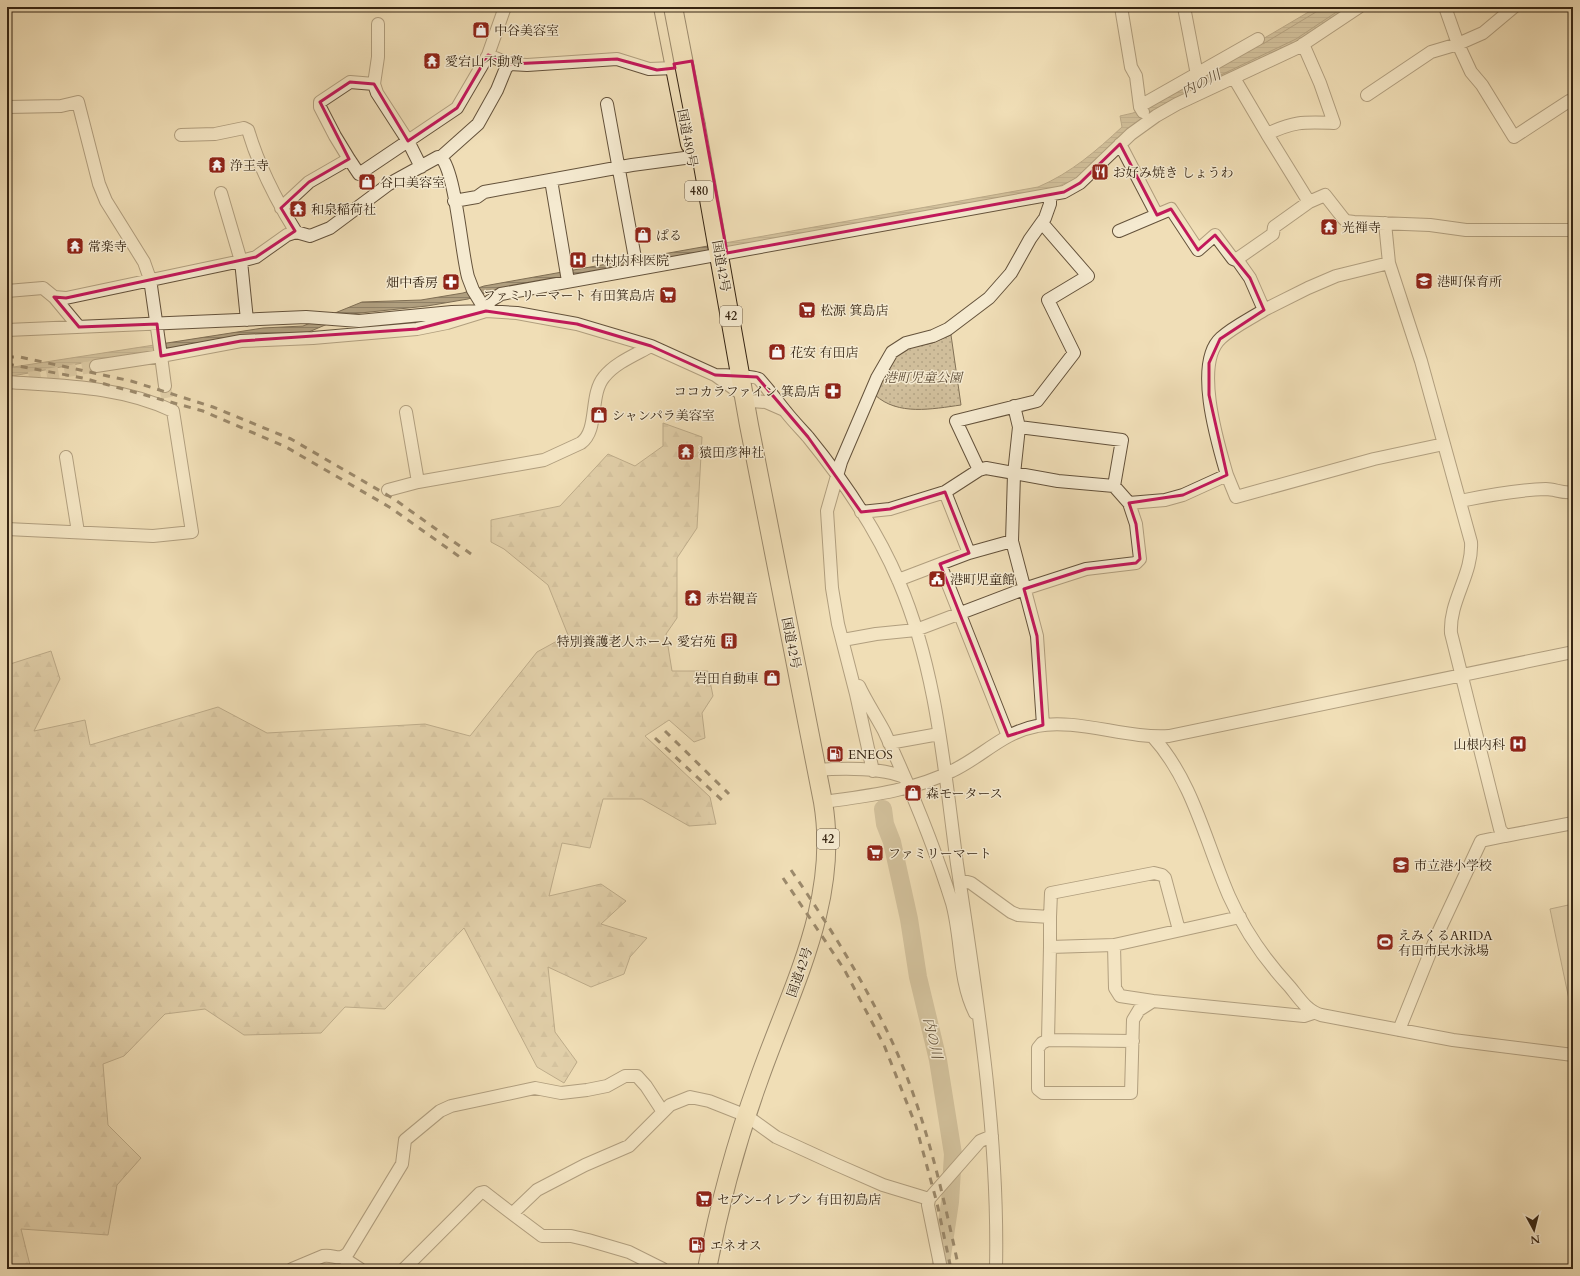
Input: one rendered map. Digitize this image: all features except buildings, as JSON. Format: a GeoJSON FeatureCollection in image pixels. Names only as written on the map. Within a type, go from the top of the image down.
{"type":"FeatureCollection","features":[{"type":"Feature","properties":{"kind":"highway","name":"国道480号"},"geometry":{"type":"LineString","coordinates":[[663,7],[692,157],[720,255]]}},
{"type":"Feature","properties":{"kind":"highway","name":"国道42号"},"geometry":{"type":"LineString","coordinates":[[673,7],[745,397],[823,802],[828,839],[827,866],[822,898],[807,951],[758,1082],[721,1198],[707,1269]]}},
{"type":"Feature","properties":{"kind":"highway","name":"国道480号"},"geometry":{"type":"LineString","coordinates":[[682,7],[692,61],[720,255]]}},
{"type":"Feature","properties":{"kind":"street"},"geometry":{"type":"LineString","coordinates":[[374,84],[350,82],[320,102],[320,106],[335,136],[359,174],[458,108],[488,55],[506,7]]}},
{"type":"Feature","properties":{"kind":"street"},"geometry":{"type":"LineString","coordinates":[[1121,7],[1131,67],[1136,76],[1140,107],[1148,120]]}},
{"type":"Feature","properties":{"kind":"street"},"geometry":{"type":"LineString","coordinates":[[1184,7],[1197,74]]}},
{"type":"Feature","properties":{"kind":"street"},"geometry":{"type":"LineString","coordinates":[[486,311],[490,301],[501,294],[1050,196],[1068,190],[1077,186],[1120,144],[1148,120],[1177,104],[1303,44],[1359,7]]}},
{"type":"Feature","properties":{"kind":"street"},"geometry":{"type":"LineString","coordinates":[[1445,7],[1458,44],[1471,72],[1482,85],[1514,136],[1569,101]]}},
{"type":"Feature","properties":{"kind":"street"},"geometry":{"type":"LineString","coordinates":[[1367,95],[1431,52],[1458,44],[1483,33],[1514,7]]}},
{"type":"Feature","properties":{"kind":"street"},"geometry":{"type":"LineString","coordinates":[[378,24],[378,57],[374,84],[377,93],[408,141],[421,167]]}},
{"type":"Feature","properties":{"kind":"street"},"geometry":{"type":"LineString","coordinates":[[1140,107],[1258,39]]}},
{"type":"Feature","properties":{"kind":"street"},"geometry":{"type":"LineString","coordinates":[[1267,134],[1288,124],[1303,122],[1334,123],[1325,95],[1303,44]]}},
{"type":"Feature","properties":{"kind":"street"},"geometry":{"type":"LineString","coordinates":[[488,55],[510,64],[527,65],[617,59],[649,69],[674,66],[692,61]]}},
{"type":"Feature","properties":{"kind":"street"},"geometry":{"type":"LineString","coordinates":[[54,297],[66,298],[150,279],[241,261],[256,256],[287,234],[296,232],[306,236],[322,232],[351,214],[389,184],[438,157],[441,157],[478,124],[497,90],[506,68],[510,64]]}},
{"type":"Feature","properties":{"kind":"street"},"geometry":{"type":"LineString","coordinates":[[1234,78],[1309,202]]}},
{"type":"Feature","properties":{"kind":"street"},"geometry":{"type":"LineString","coordinates":[[7,106],[61,106],[78,102],[99,184],[106,201],[144,262],[150,279],[165,386]]}},
{"type":"Feature","properties":{"kind":"street"},"geometry":{"type":"LineString","coordinates":[[606,104],[638,269]]}},
{"type":"Feature","properties":{"kind":"street"},"geometry":{"type":"LineString","coordinates":[[181,135],[215,134],[244,128],[248,130],[262,171],[281,208],[296,232]]}},
{"type":"Feature","properties":{"kind":"street"},"geometry":{"type":"LineString","coordinates":[[1120,144],[1157,215]]}},
{"type":"Feature","properties":{"kind":"street"},"geometry":{"type":"LineString","coordinates":[[441,157],[446,165],[468,277],[473,290],[486,311]]}},
{"type":"Feature","properties":{"kind":"street"},"geometry":{"type":"LineString","coordinates":[[454,201],[477,197],[484,192],[619,168],[692,157]]}},
{"type":"Feature","properties":{"kind":"street"},"geometry":{"type":"LineString","coordinates":[[281,208],[309,182],[349,159]]}},
{"type":"Feature","properties":{"kind":"street"},"geometry":{"type":"LineString","coordinates":[[551,180],[568,281]]}},
{"type":"Feature","properties":{"kind":"street"},"geometry":{"type":"LineString","coordinates":[[221,193],[241,261],[247,320]]}},
{"type":"Feature","properties":{"kind":"street"},"geometry":{"type":"LineString","coordinates":[[1237,259],[1273,234],[1274,227],[1309,202],[1325,195],[1336,211],[1346,221],[1430,225],[1466,230],[1573,230]]}},
{"type":"Feature","properties":{"kind":"street"},"geometry":{"type":"LineString","coordinates":[[873,771],[850,669],[838,624],[832,588],[827,532],[828,505],[841,462],[877,378],[892,352],[906,343],[933,336],[948,329],[989,298],[1011,273],[1030,239],[1042,223],[1049,208],[1050,196]]}},
{"type":"Feature","properties":{"kind":"street"},"geometry":{"type":"LineString","coordinates":[[1119,231],[1171,209],[1198,250],[1215,235],[1233,259],[1237,259],[1250,278],[1264,310]]}},
{"type":"Feature","properties":{"kind":"street"},"geometry":{"type":"LineString","coordinates":[[979,470],[956,421],[1037,401],[1074,353],[1048,300],[1088,276],[1042,223]]}},
{"type":"Feature","properties":{"kind":"street"},"geometry":{"type":"LineString","coordinates":[[1385,223],[1389,263],[1407,314],[1468,526],[1472,551],[1470,562],[1455,604],[1450,625],[1461,676],[1500,829],[1505,836]]}},
{"type":"Feature","properties":{"kind":"street"},"geometry":{"type":"LineString","coordinates":[[1389,263],[1336,276],[1264,310],[1220,339],[1214,346],[1209,363],[1209,395],[1227,475],[1236,497],[1374,458],[1444,444]]}},
{"type":"Feature","properties":{"kind":"street"},"geometry":{"type":"LineString","coordinates":[[7,291],[43,288],[54,297],[79,327]]}},
{"type":"Feature","properties":{"kind":"street"},"geometry":{"type":"LineString","coordinates":[[96,366],[241,341],[313,338],[417,329],[447,323],[486,311]]}},
{"type":"Feature","properties":{"kind":"street"},"geometry":{"type":"LineString","coordinates":[[7,330],[306,317],[359,321],[452,312],[486,311],[531,315],[577,324],[651,346],[715,375],[751,401],[771,403],[787,414]]}},
{"type":"Feature","properties":{"kind":"street"},"geometry":{"type":"LineString","coordinates":[[388,490],[418,482],[544,460],[581,443],[586,439],[590,430],[595,397],[603,378],[618,365],[651,346]]}},
{"type":"Feature","properties":{"kind":"street"},"geometry":{"type":"LineString","coordinates":[[715,375],[741,374],[760,379],[787,414],[808,437],[837,476],[861,512],[898,580],[927,664],[939,734],[980,1025],[992,1136],[997,1227],[996,1269]]}},
{"type":"Feature","properties":{"kind":"street"},"geometry":{"type":"LineString","coordinates":[[7,381],[29,378]]}},
{"type":"Feature","properties":{"kind":"street"},"geometry":{"type":"LineString","coordinates":[[7,381],[89,387],[111,391],[168,406],[173,411],[192,532],[153,536],[7,529]]}},
{"type":"Feature","properties":{"kind":"street"},"geometry":{"type":"LineString","coordinates":[[1014,406],[1019,427],[1014,474],[1012,541],[1037,636],[1043,725]]}},
{"type":"Feature","properties":{"kind":"street"},"geometry":{"type":"LineString","coordinates":[[406,412],[418,482]]}},
{"type":"Feature","properties":{"kind":"street"},"geometry":{"type":"LineString","coordinates":[[1019,427],[1122,440],[1114,486]]}},
{"type":"Feature","properties":{"kind":"street"},"geometry":{"type":"LineString","coordinates":[[66,457],[78,532]]}},
{"type":"Feature","properties":{"kind":"street"},"geometry":{"type":"LineString","coordinates":[[843,640],[876,634],[916,630],[1024,589],[1086,569],[1136,563],[1140,559],[1136,524],[1129,503],[1114,486],[1058,481],[986,468],[979,470],[945,492],[890,509],[861,512]]}},
{"type":"Feature","properties":{"kind":"street"},"geometry":{"type":"LineString","coordinates":[[1129,503],[1165,500],[1183,495],[1227,475]]}},
{"type":"Feature","properties":{"kind":"street"},"geometry":{"type":"LineString","coordinates":[[1460,501],[1514,490],[1548,489],[1561,492],[1573,492]]}},
{"type":"Feature","properties":{"kind":"street"},"geometry":{"type":"LineString","coordinates":[[945,492],[969,553]]}},
{"type":"Feature","properties":{"kind":"street"},"geometry":{"type":"LineString","coordinates":[[898,580],[969,553],[1012,541]]}},
{"type":"Feature","properties":{"kind":"street"},"geometry":{"type":"LineString","coordinates":[[940,564],[1008,736]]}},
{"type":"Feature","properties":{"kind":"street"},"geometry":{"type":"LineString","coordinates":[[823,802],[872,795],[907,782],[944,775],[960,767],[992,744],[1026,728],[1043,725],[1072,726],[1153,737],[1179,735],[1573,652]]}},
{"type":"Feature","properties":{"kind":"street"},"geometry":{"type":"LineString","coordinates":[[850,669],[889,743],[907,782],[936,855],[953,908],[968,997],[980,1025]]}},
{"type":"Feature","properties":{"kind":"street"},"geometry":{"type":"LineString","coordinates":[[889,743],[939,734]]}},
{"type":"Feature","properties":{"kind":"street"},"geometry":{"type":"LineString","coordinates":[[1153,737],[1180,774],[1229,896],[1240,918],[1267,961],[1313,1013]]}},
{"type":"Feature","properties":{"kind":"street"},"geometry":{"type":"LineString","coordinates":[[816,770],[834,768],[873,771],[907,782]]}},
{"type":"Feature","properties":{"kind":"street"},"geometry":{"type":"LineString","coordinates":[[1399,1030],[1438,933],[1481,841],[1573,823]]}},
{"type":"Feature","properties":{"kind":"street"},"geometry":{"type":"LineString","coordinates":[[1048,1040],[1051,893],[1154,873],[1162,875],[1165,878],[1179,930]]}},
{"type":"Feature","properties":{"kind":"street"},"geometry":{"type":"LineString","coordinates":[[960,880],[971,883],[1011,912],[1018,915],[1050,917]]}},
{"type":"Feature","properties":{"kind":"street"},"geometry":{"type":"LineString","coordinates":[[1050,947],[1114,945],[1240,918]]}},
{"type":"Feature","properties":{"kind":"street"},"geometry":{"type":"LineString","coordinates":[[1114,945],[1115,988],[1117,993],[1124,997],[1304,1016],[1313,1013],[1460,1041],[1573,1055]]}},
{"type":"Feature","properties":{"kind":"street"},"geometry":{"type":"LineString","coordinates":[[1133,1041],[1048,1040],[1042,1043],[1038,1048],[1038,1089],[1043,1093],[1131,1093],[1133,1041],[1133,1020],[1135,1014],[1144,1006],[1153,1001]]}},
{"type":"Feature","properties":{"kind":"street"},"geometry":{"type":"LineString","coordinates":[[341,1264],[402,1164],[402,1146],[405,1140],[445,1109],[535,1088],[561,1094],[586,1090],[607,1086],[625,1076],[630,1075],[637,1076],[646,1086],[663,1112]]}},
{"type":"Feature","properties":{"kind":"street"},"geometry":{"type":"LineString","coordinates":[[510,1212],[514,1212],[537,1190],[585,1165],[629,1146],[670,1105],[690,1097],[709,1100],[748,1116],[783,1140],[882,1185],[929,1199]]}},
{"type":"Feature","properties":{"kind":"street"},"geometry":{"type":"LineString","coordinates":[[941,1269],[928,1205],[929,1199],[980,1141],[992,1136]]}},
{"type":"Feature","properties":{"kind":"street"},"geometry":{"type":"LineString","coordinates":[[409,1267],[480,1193],[484,1192],[542,1236],[571,1236],[588,1240],[629,1252],[663,1269]]}},
{"type":"Feature","properties":{"kind":"street"},"geometry":{"type":"LineString","coordinates":[[292,1269],[323,1256],[341,1264],[360,1269]]}},
{"type":"Feature","properties":{"kind":"highlighted area"},"geometry":{"type":"Polygon","coordinates":[[[488,55],[510,64],[617,59],[657,70],[675,68],[674,64],[692,61],[727,253],[1064,192],[1080,183],[1120,144],[1157,215],[1171,209],[1198,250],[1215,235],[1250,278],[1264,310],[1220,339],[1209,363],[1209,395],[1227,475],[1183,495],[1129,503],[1136,524],[1140,559],[1136,563],[1086,569],[1024,589],[1037,636],[1043,725],[1008,736],[940,564],[969,553],[945,492],[890,509],[861,512],[808,437],[757,377],[715,375],[651,346],[577,324],[486,311],[417,329],[241,341],[161,356],[157,324],[79,327],[54,297],[66,298],[256,257],[295,231],[281,208],[309,182],[349,159],[320,102],[350,82],[374,84],[408,141],[457,108],[488,55]]]}},
{"type":"Feature","properties":{"kind":"green space","name":"港町児童公園"},"geometry":{"type":"Polygon","coordinates":[[[951,335],[961,405],[927,409],[905,408],[884,402],[875,395],[892,361],[898,355],[909,348],[932,343],[951,335]]]}},
{"type":"Feature","properties":{"kind":"green space"},"geometry":{"type":"Polygon","coordinates":[[[663,423],[702,437],[697,528],[677,558],[677,618],[666,634],[672,671],[708,671],[713,696],[702,713],[705,738],[694,742],[669,720],[645,736],[710,797],[716,824],[689,826],[642,799],[603,799],[590,848],[562,843],[549,896],[601,884],[626,901],[601,924],[647,938],[630,957],[624,974],[591,987],[548,967],[555,1032],[577,1062],[564,1083],[537,1067],[464,928],[385,1009],[345,1007],[321,1033],[244,1035],[205,1009],[165,1014],[124,1056],[103,1064],[108,1125],[141,1158],[117,1185],[108,1235],[21,1229],[31,1269],[7,1269],[7,665],[51,651],[60,679],[34,731],[85,720],[90,745],[218,707],[267,733],[425,724],[470,736],[537,652],[568,635],[548,585],[504,549],[491,542],[491,520],[560,506],[608,454],[635,466],[663,446],[663,423]]]}},
{"type":"Feature","properties":{"kind":"green space"},"geometry":{"type":"Polygon","coordinates":[[[1573,904],[1573,1009],[1571,1009],[1550,909],[1573,904]]]}},
{"type":"Feature","properties":{"kind":"water"},"geometry":{"type":"Polygon","coordinates":[[[1317,7],[1350,7],[1298,43],[1176,99],[1077,180],[1063,184],[1054,190],[488,292],[468,299],[427,306],[351,314],[304,334],[88,362],[7,377],[7,368],[263,328],[303,326],[362,302],[421,300],[463,293],[484,286],[1038,187],[1083,161],[1103,145],[1122,127],[1120,116],[1133,113],[1161,99],[1317,7]]]}},
{"type":"Feature","properties":{"kind":"waterway","name":"内の川"},"geometry":{"type":"LineString","coordinates":[[883,809],[885,824],[892,842],[909,919],[918,977],[938,1060],[953,1154],[950,1202],[940,1269]]}},
{"type":"Feature","properties":{"kind":"tunnel"},"geometry":{"type":"LineString","coordinates":[[29,378],[96,366]]}},
{"type":"Feature","properties":{"kind":"tunnel"},"geometry":{"type":"LineString","coordinates":[[165,386],[168,403]]}},
{"type":"Feature","properties":{"kind":"railway"},"geometry":{"type":"LineString","coordinates":[[7,357],[20,357],[131,381],[213,407],[291,439],[394,499],[471,554]]}},
{"type":"Feature","properties":{"kind":"railway"},"geometry":{"type":"LineString","coordinates":[[7,364],[83,378],[203,411],[286,447],[391,508],[464,560]]}},
{"type":"Feature","properties":{"kind":"railway"},"geometry":{"type":"LineString","coordinates":[[665,731],[729,794]]}},
{"type":"Feature","properties":{"kind":"railway"},"geometry":{"type":"LineString","coordinates":[[655,738],[723,801]]}},
{"type":"Feature","properties":{"kind":"railway"},"geometry":{"type":"LineString","coordinates":[[791,870],[847,956],[872,1001],[895,1048],[925,1129],[947,1213],[959,1269]]}},
{"type":"Feature","properties":{"kind":"railway"},"geometry":{"type":"LineString","coordinates":[[783,878],[844,969],[884,1045],[916,1126],[937,1203],[951,1269]]}},
{"type":"Feature","properties":{"kind":"place","name":"中谷美容室"},"geometry":{"type":"Point","coordinates":[481,30]}},
{"type":"Feature","properties":{"kind":"place","name":"愛宕山不動尊"},"geometry":{"type":"Point","coordinates":[432,61]}},
{"type":"Feature","properties":{"kind":"place","name":"浄王寺"},"geometry":{"type":"Point","coordinates":[217,165]}},
{"type":"Feature","properties":{"kind":"place","name":"お好み焼き しょうわ"},"geometry":{"type":"Point","coordinates":[1100,172]}},
{"type":"Feature","properties":{"kind":"place","name":"谷口美容室"},"geometry":{"type":"Point","coordinates":[367,182]}},
{"type":"Feature","properties":{"kind":"place","name":"和泉稲荷社"},"geometry":{"type":"Point","coordinates":[298,209]}},
{"type":"Feature","properties":{"kind":"place","name":"光禅寺"},"geometry":{"type":"Point","coordinates":[1329,227]}},
{"type":"Feature","properties":{"kind":"place","name":"ぱる"},"geometry":{"type":"Point","coordinates":[643,235]}},
{"type":"Feature","properties":{"kind":"place","name":"常楽寺"},"geometry":{"type":"Point","coordinates":[75,246]}},
{"type":"Feature","properties":{"kind":"place","name":"中村内科医院"},"geometry":{"type":"Point","coordinates":[578,260]}},
{"type":"Feature","properties":{"kind":"place","name":"港町保育所"},"geometry":{"type":"Point","coordinates":[1424,281]}},
{"type":"Feature","properties":{"kind":"place","name":"畑中香房"},"geometry":{"type":"Point","coordinates":[451,282]}},
{"type":"Feature","properties":{"kind":"place","name":"ファミリーマート 有田箕島店"},"geometry":{"type":"Point","coordinates":[668,295]}},
{"type":"Feature","properties":{"kind":"place","name":"松源 箕島店"},"geometry":{"type":"Point","coordinates":[807,310]}},
{"type":"Feature","properties":{"kind":"place","name":"花安 有田店"},"geometry":{"type":"Point","coordinates":[777,352]}},
{"type":"Feature","properties":{"kind":"place","name":"ココカラファイン 箕島店"},"geometry":{"type":"Point","coordinates":[833,391]}},
{"type":"Feature","properties":{"kind":"place","name":"シャンパラ美容室"},"geometry":{"type":"Point","coordinates":[599,415]}},
{"type":"Feature","properties":{"kind":"place","name":"猿田彦神社"},"geometry":{"type":"Point","coordinates":[686,452]}},
{"type":"Feature","properties":{"kind":"place","name":"港町児童館"},"geometry":{"type":"Point","coordinates":[937,579]}},
{"type":"Feature","properties":{"kind":"place","name":"赤岩観音"},"geometry":{"type":"Point","coordinates":[693,598]}},
{"type":"Feature","properties":{"kind":"place","name":"特別養護老人ホーム 愛宕苑"},"geometry":{"type":"Point","coordinates":[729,641]}},
{"type":"Feature","properties":{"kind":"place","name":"岩田自動車"},"geometry":{"type":"Point","coordinates":[772,678]}},
{"type":"Feature","properties":{"kind":"place","name":"山根内科"},"geometry":{"type":"Point","coordinates":[1518,744]}},
{"type":"Feature","properties":{"kind":"place","name":"ENEOS"},"geometry":{"type":"Point","coordinates":[835,754]}},
{"type":"Feature","properties":{"kind":"place","name":"森モータース"},"geometry":{"type":"Point","coordinates":[913,793]}},
{"type":"Feature","properties":{"kind":"place","name":"ファミリーマート"},"geometry":{"type":"Point","coordinates":[875,853]}},
{"type":"Feature","properties":{"kind":"place","name":"市立港小学校"},"geometry":{"type":"Point","coordinates":[1401,865]}},
{"type":"Feature","properties":{"kind":"place","name":"えみくるARIDA 有田市民水泳場"},"geometry":{"type":"Point","coordinates":[1385,942]}},
{"type":"Feature","properties":{"kind":"place","name":"セブン-イレブン 有田初島店"},"geometry":{"type":"Point","coordinates":[704,1199]}},
{"type":"Feature","properties":{"kind":"place","name":"エネオス"},"geometry":{"type":"Point","coordinates":[697,1245]}}]}
